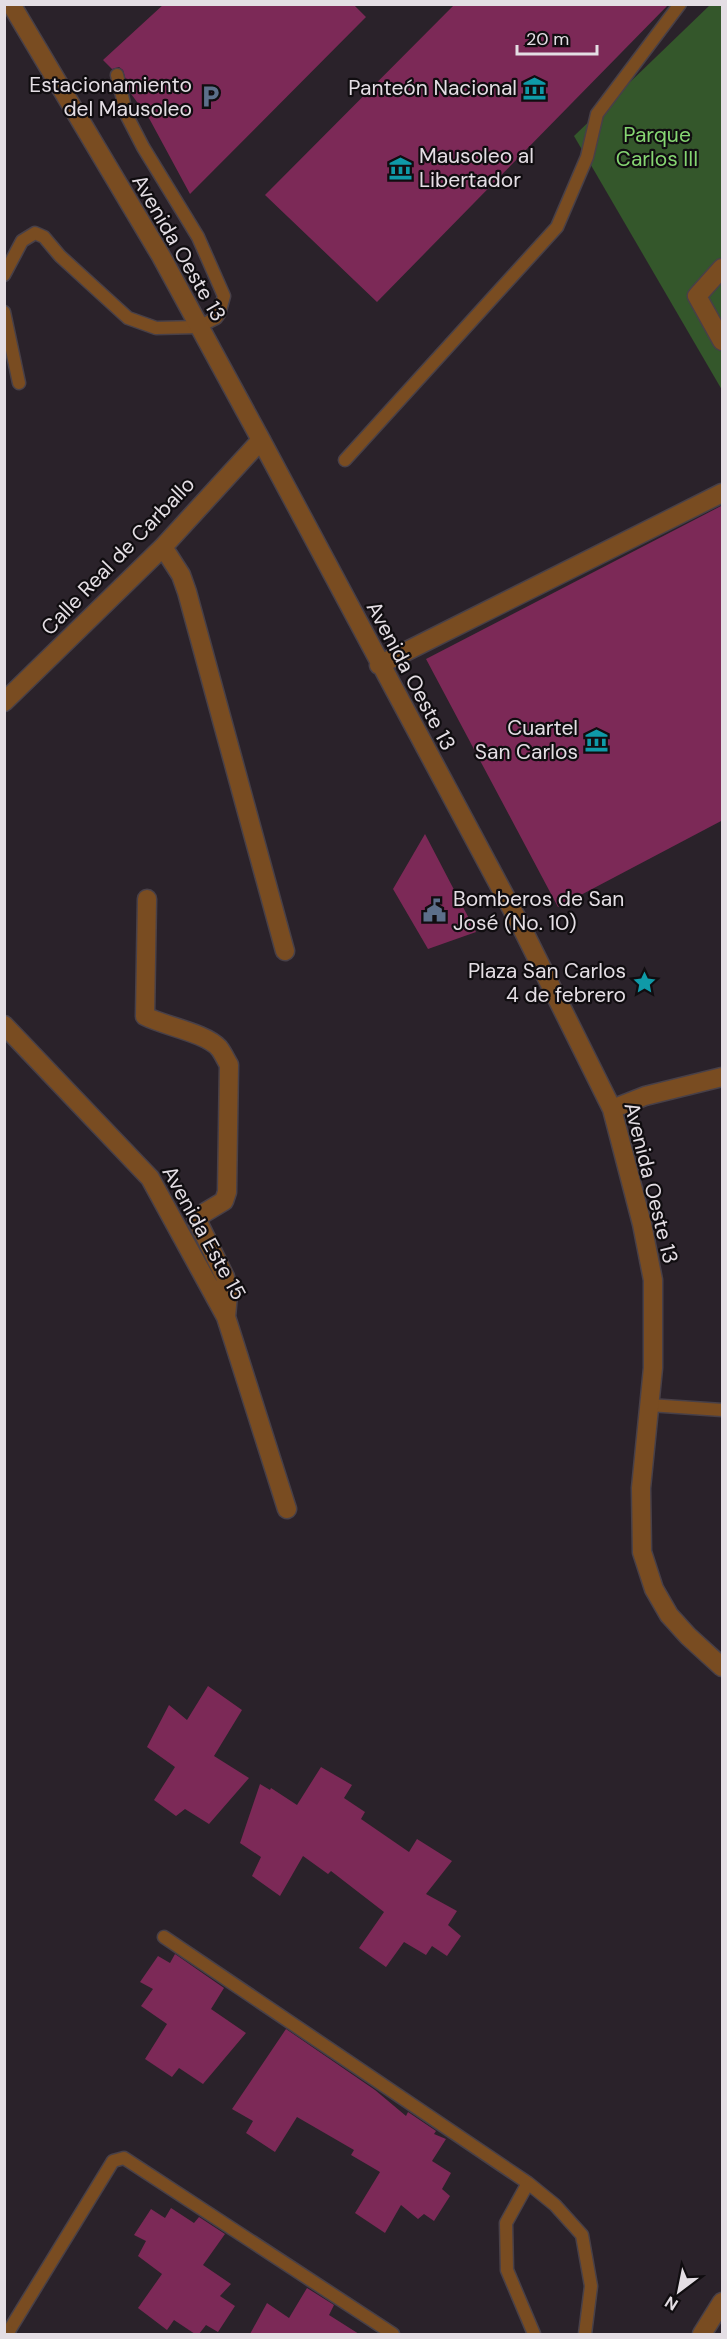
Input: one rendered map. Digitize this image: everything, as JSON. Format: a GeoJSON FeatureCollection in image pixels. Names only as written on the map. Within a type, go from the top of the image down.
{"type":"FeatureCollection","features":[{"type":"Feature","properties":{"kind":"street","name":"Avenida Oeste 13"},"geometry":{"type":"LineString","coordinates":[[11,4],[161,256],[522,928],[612,1109],[642,1224],[653,1280],[653,1368],[640,1498],[640,1538],[654,1590],[669,1615],[688,1636],[723,1666]]}},
{"type":"Feature","properties":{"kind":"street"},"geometry":{"type":"LineString","coordinates":[[723,268],[697,296],[723,341]]}},
{"type":"Feature","properties":{"kind":"street","name":"Calle Real de Carballo"},"geometry":{"type":"LineString","coordinates":[[4,702],[164,547],[261,440]]}},
{"type":"Feature","properties":{"kind":"street"},"geometry":{"type":"LineString","coordinates":[[379,665],[723,493]]}},
{"type":"Feature","properties":{"kind":"street"},"geometry":{"type":"LineString","coordinates":[[164,547],[181,575],[187,592],[285,951]]}},
{"type":"Feature","properties":{"kind":"street"},"geometry":{"type":"LineString","coordinates":[[147,899],[145,1016],[159,1023],[187,1030],[219,1047],[229,1065],[227,1192],[224,1202],[199,1216],[197,1220],[225,1277],[228,1294],[226,1317]]}},
{"type":"Feature","properties":{"kind":"street","name":"Avenida Este 15"},"geometry":{"type":"LineString","coordinates":[[4,1025],[150,1178],[226,1317],[287,1509]]}},
{"type":"Feature","properties":{"kind":"street"},"geometry":{"type":"LineString","coordinates":[[612,1109],[645,1096],[723,1077]]}},
{"type":"Feature","properties":{"kind":"street"},"geometry":{"type":"LineString","coordinates":[[702,2334],[723,2302]]}},
{"type":"Feature","properties":{"kind":"lane"},"geometry":{"type":"LineString","coordinates":[[345,460],[557,227],[587,157],[597,114],[680,4]]}},
{"type":"Feature","properties":{"kind":"lane"},"geometry":{"type":"LineString","coordinates":[[4,275],[22,241],[35,234],[44,237],[60,256],[128,318],[156,328],[198,327],[216,318],[224,296],[198,237],[143,147],[127,116],[117,75]]}},
{"type":"Feature","properties":{"kind":"lane"},"geometry":{"type":"LineString","coordinates":[[4,312],[19,383]]}},
{"type":"Feature","properties":{"kind":"lane"},"geometry":{"type":"LineString","coordinates":[[649,1406],[723,1410]]}},
{"type":"Feature","properties":{"kind":"lane"},"geometry":{"type":"LineString","coordinates":[[164,1937],[528,2183],[555,2205],[582,2235],[591,2286],[585,2334]]}},
{"type":"Feature","properties":{"kind":"lane"},"geometry":{"type":"LineString","coordinates":[[6,2334],[113,2161],[123,2158],[393,2334]]}},
{"type":"Feature","properties":{"kind":"lane"},"geometry":{"type":"LineString","coordinates":[[528,2183],[506,2223],[507,2270],[534,2334]]}},
{"type":"Feature","properties":{"kind":"green space","name":"Parque Carlos III"},"geometry":{"type":"Polygon","coordinates":[[[710,5],[722,5],[722,390],[574,136],[710,5]]]}},
{"type":"Feature","properties":{"kind":"building","name":"Estacionamiento del Mausoleo"},"geometry":{"type":"Polygon","coordinates":[[[164,4],[353,4],[366,17],[190,194],[150,120],[129,91],[123,70],[119,67],[112,69],[103,60],[164,4]]]}},
{"type":"Feature","properties":{"kind":"building","name":"Mausoleo al Libertador"},"geometry":{"type":"Polygon","coordinates":[[[455,4],[669,4],[377,302],[265,195],[455,4]]]}},
{"type":"Feature","properties":{"kind":"building","name":"Cuartel San Carlos"},"geometry":{"type":"Polygon","coordinates":[[[723,505],[723,820],[558,907],[426,659],[723,505]]]}},
{"type":"Feature","properties":{"kind":"building","name":"Bomberos de San José (No. 10)"},"geometry":{"type":"Polygon","coordinates":[[[425,834],[476,932],[428,949],[393,889],[425,834]]]}},
{"type":"Feature","properties":{"kind":"building"},"geometry":{"type":"Polygon","coordinates":[[[208,1686],[242,1710],[214,1756],[249,1778],[209,1824],[185,1809],[176,1816],[154,1800],[175,1767],[147,1747],[169,1705],[187,1720],[208,1686]]]}},
{"type":"Feature","properties":{"kind":"building"},"geometry":{"type":"Polygon","coordinates":[[[321,1767],[352,1785],[344,1798],[365,1812],[361,1819],[409,1852],[417,1839],[452,1861],[426,1894],[457,1911],[448,1925],[461,1936],[447,1956],[432,1946],[426,1955],[404,1942],[386,1967],[359,1948],[384,1912],[331,1871],[328,1874],[303,1856],[280,1896],[252,1876],[261,1857],[240,1843],[260,1784],[270,1790],[271,1788],[297,1805],[321,1767]]]}},
{"type":"Feature","properties":{"kind":"building"},"geometry":{"type":"Polygon","coordinates":[[[175,1954],[224,1988],[211,2009],[246,2033],[203,2084],[179,2068],[172,2077],[145,2059],[167,2024],[141,2006],[153,1989],[140,1982],[158,1956],[170,1963],[175,1954]]]}},
{"type":"Feature","properties":{"kind":"building"},"geometry":{"type":"Polygon","coordinates":[[[286,2029],[375,2090],[406,2116],[408,2112],[436,2131],[434,2134],[446,2139],[432,2161],[451,2173],[442,2189],[450,2196],[434,2221],[424,2214],[418,2219],[401,2205],[385,2233],[355,2213],[380,2172],[351,2155],[354,2150],[297,2117],[275,2152],[246,2133],[253,2121],[232,2109],[286,2029]]]}},
{"type":"Feature","properties":{"kind":"building"},"geometry":{"type":"Polygon","coordinates":[[[171,2208],[194,2223],[199,2217],[225,2234],[203,2265],[231,2284],[220,2296],[235,2306],[218,2332],[206,2325],[199,2334],[195,2334],[174,2320],[167,2330],[138,2308],[162,2274],[138,2256],[146,2241],[134,2235],[151,2209],[165,2218],[171,2208]]]}},
{"type":"Feature","properties":{"kind":"building"},"geometry":{"type":"Polygon","coordinates":[[[307,2288],[334,2305],[329,2315],[359,2334],[250,2334],[267,2303],[289,2318],[307,2288]]]}},
{"type":"Feature","properties":{"kind":"place","name":"Panteón Nacional"},"geometry":{"type":"Point","coordinates":[535,88]}},
{"type":"Feature","properties":{"kind":"place","name":"Estacionamiento del Mausoleo"},"geometry":{"type":"Point","coordinates":[210,97]}},
{"type":"Feature","properties":{"kind":"place","name":"Mausoleo al Libertador"},"geometry":{"type":"Point","coordinates":[401,168]}},
{"type":"Feature","properties":{"kind":"place","name":"Cuartel San Carlos"},"geometry":{"type":"Point","coordinates":[596,740]}},
{"type":"Feature","properties":{"kind":"place","name":"Bomberos de San José (No. 10)"},"geometry":{"type":"Point","coordinates":[435,911]}},
{"type":"Feature","properties":{"kind":"place","name":"Plaza San Carlos 4 de febrero"},"geometry":{"type":"Point","coordinates":[644,983]}}]}
